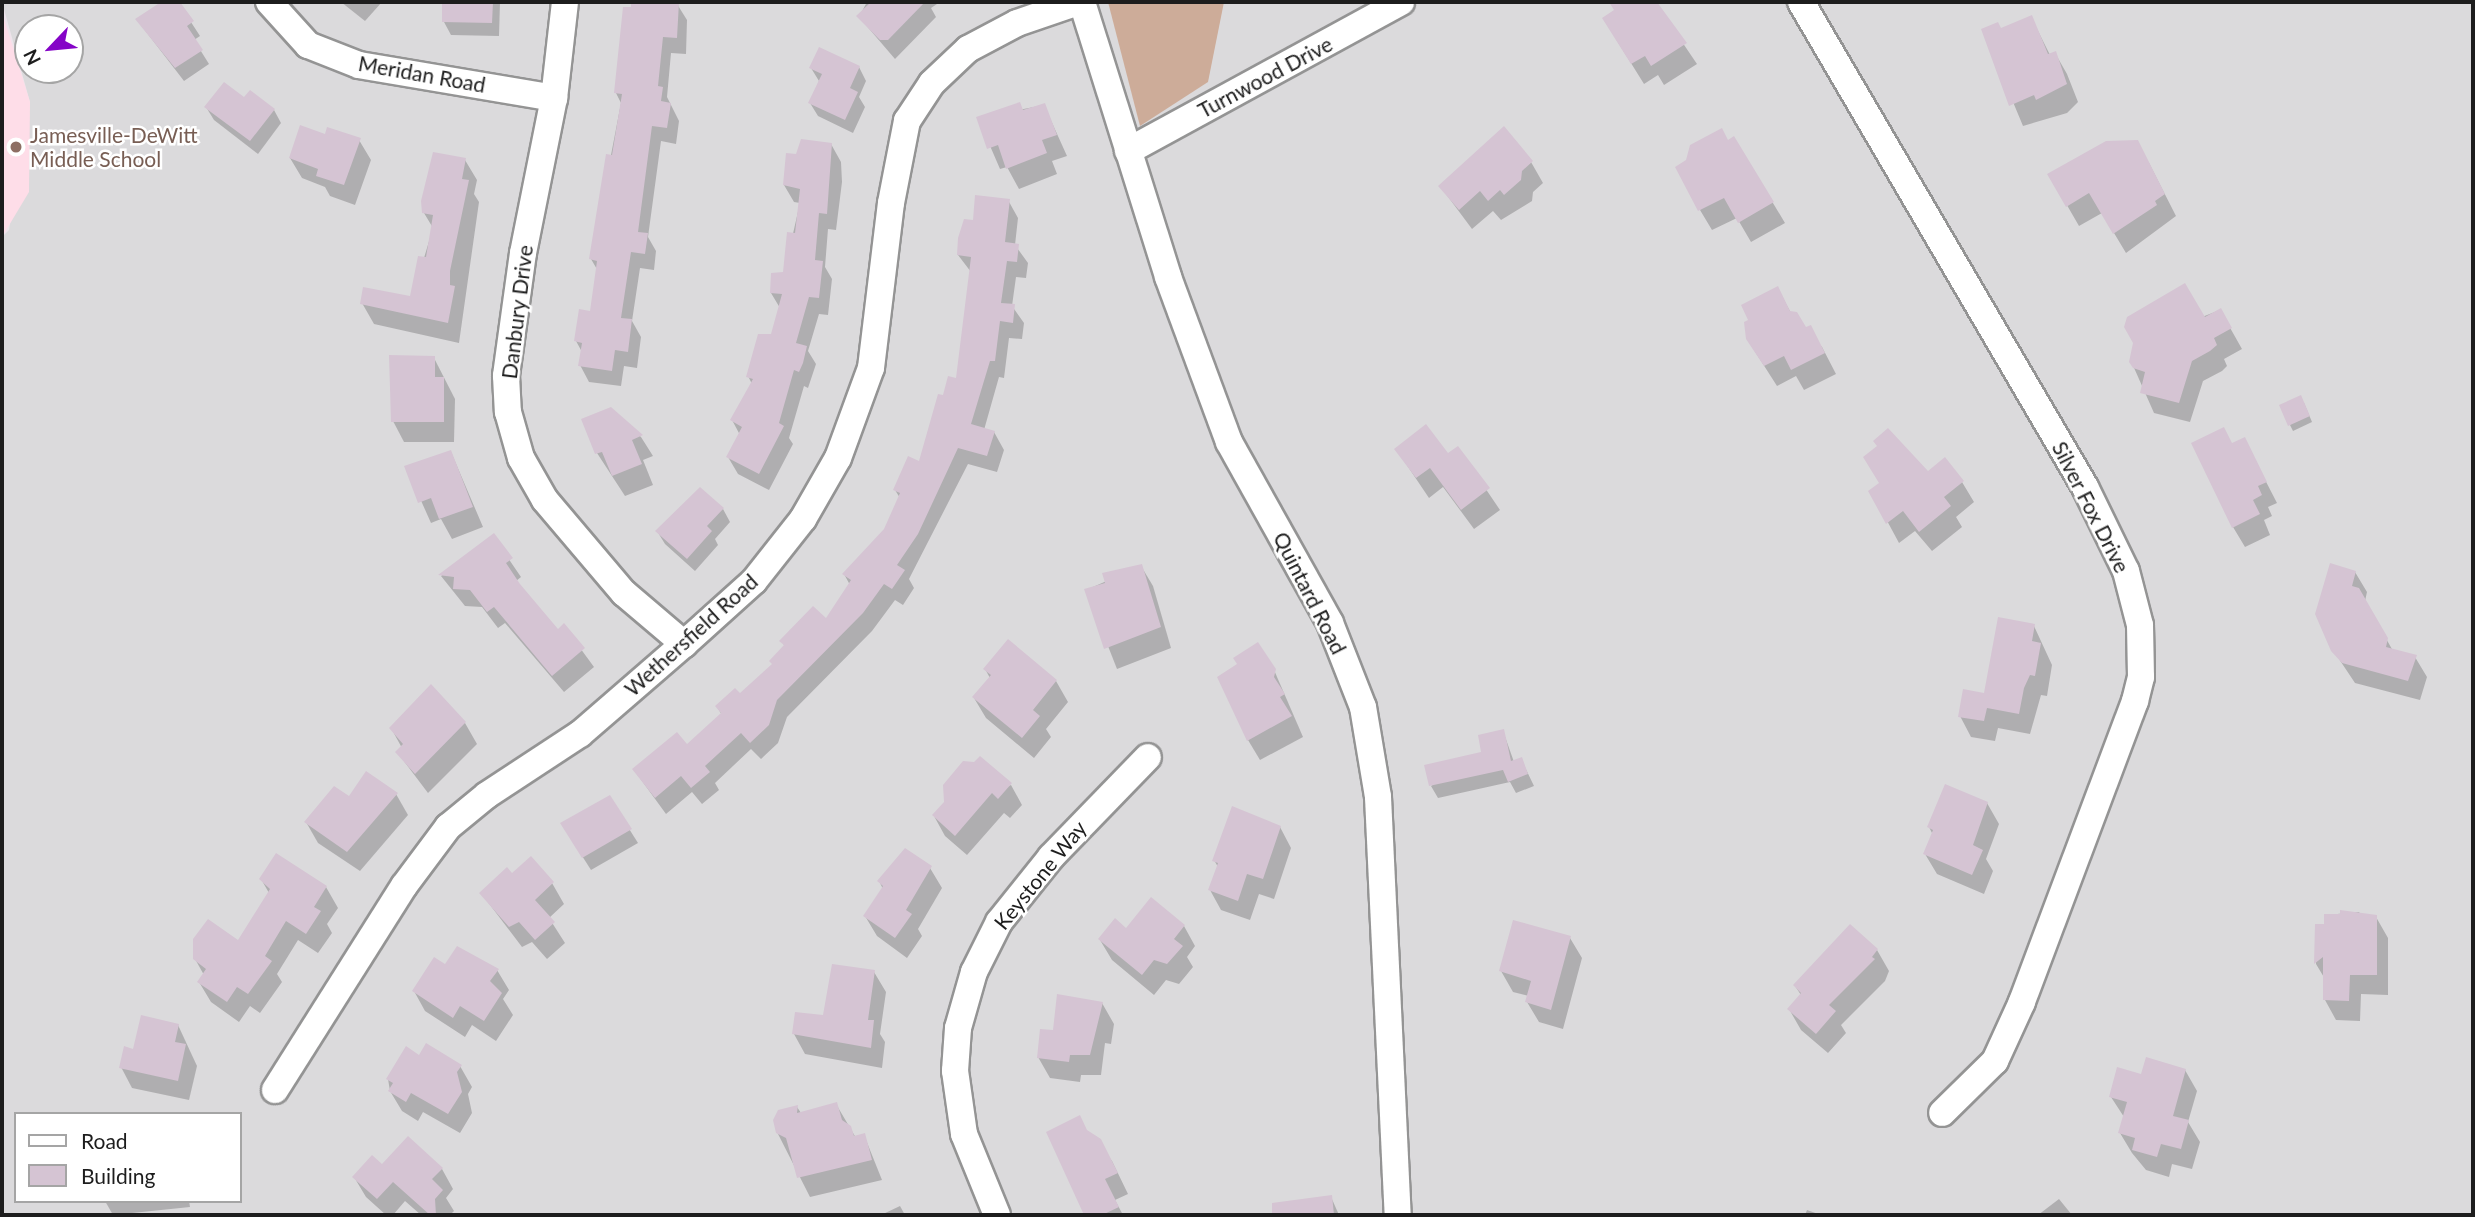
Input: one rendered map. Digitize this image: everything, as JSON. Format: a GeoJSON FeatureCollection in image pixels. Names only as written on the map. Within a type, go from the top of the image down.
{"type":"FeatureCollection","features":[{"type":"Feature","properties":{"kind":"street","name":"Meridan Road"},"geometry":{"type":"LineString","coordinates":[[269,2],[308,45],[359,65],[554,98]]}},
{"type":"Feature","properties":{"kind":"street","name":"Danbury Drive"},"geometry":{"type":"LineString","coordinates":[[565,2],[554,98],[523,253],[506,376],[508,412],[521,458],[545,500],[624,593],[684,644]]}},
{"type":"Feature","properties":{"kind":"street","name":"Quintard Road"},"geometry":{"type":"LineString","coordinates":[[1080,2],[1168,277],[1228,442],[1330,623],[1363,706],[1378,797],[1398,1215]]}},
{"type":"Feature","properties":{"kind":"street","name":"Wethersfield Road"},"geometry":{"type":"LineString","coordinates":[[275,1090],[404,886],[448,827],[486,795],[580,734],[684,644],[754,581],[803,519],[838,458],[871,368],[891,203],[907,121],[932,83],[968,49],[1017,23],[1080,2]]}},
{"type":"Feature","properties":{"kind":"street","name":"Turnwood Drive"},"geometry":{"type":"LineString","coordinates":[[1128,151],[1401,2]]}},
{"type":"Feature","properties":{"kind":"street","name":"Silver Fox Drive"},"geometry":{"type":"LineString","coordinates":[[1801,2],[2085,487],[2126,571],[2140,625],[2141,677],[2135,701],[2022,1002],[1995,1061],[1942,1113]]}},
{"type":"Feature","properties":{"kind":"street","name":"Keystone Way"},"geometry":{"type":"LineString","coordinates":[[997,1215],[964,1134],[955,1071],[958,1028],[974,972],[999,922],[1051,857],[1148,757]]}},
{"type":"Feature","properties":{"kind":"shaded area"},"geometry":{"type":"Polygon","coordinates":[[[2,2],[2473,2],[2473,1215],[2,1215],[2,237],[9,230],[30,102],[25,84],[84,84],[84,14],[14,14],[14,45],[2,2]]]}},
{"type":"Feature","properties":{"kind":"shaded area"},"geometry":{"type":"Polygon","coordinates":[[[1108,2],[1224,2],[1208,82],[1140,126],[1108,2]]]}},
{"type":"Feature","properties":{"kind":"shaded area","name":"Jamesville-DeWitt Middle School"},"geometry":{"type":"Polygon","coordinates":[[[2,12],[14,51],[14,84],[24,84],[30,102],[29,192],[2,237],[2,12]]]}},
{"type":"Feature","properties":{"kind":"building"},"geometry":{"type":"Polygon","coordinates":[[[161,2],[180,2],[194,21],[187,26],[203,50],[175,68],[135,19],[161,2]]]}},
{"type":"Feature","properties":{"kind":"building"},"geometry":{"type":"Polygon","coordinates":[[[442,2],[493,2],[492,23],[442,22],[442,2]]]}},
{"type":"Feature","properties":{"kind":"building"},"geometry":{"type":"Polygon","coordinates":[[[631,2],[679,2],[677,38],[663,37],[658,86],[663,87],[661,101],[671,103],[667,128],[652,126],[638,232],[648,233],[645,254],[631,252],[621,318],[632,319],[628,352],[615,350],[612,371],[578,366],[582,343],[574,341],[579,309],[590,311],[597,261],[589,259],[606,154],[612,155],[622,94],[614,93],[623,7],[631,7],[631,2]]]}},
{"type":"Feature","properties":{"kind":"building"},"geometry":{"type":"Polygon","coordinates":[[[871,2],[925,2],[888,40],[880,40],[856,16],[871,2]]]}},
{"type":"Feature","properties":{"kind":"building"},"geometry":{"type":"Polygon","coordinates":[[[1609,2],[1657,2],[1687,43],[1651,66],[1645,56],[1631,64],[1602,18],[1614,10],[1609,2]]]}},
{"type":"Feature","properties":{"kind":"building"},"geometry":{"type":"Polygon","coordinates":[[[2032,15],[2048,54],[2056,51],[2067,84],[2036,100],[2034,95],[2009,106],[1981,29],[1998,22],[2001,28],[2032,15]]]}},
{"type":"Feature","properties":{"kind":"building"},"geometry":{"type":"Polygon","coordinates":[[[819,47],[860,66],[850,88],[858,92],[845,120],[808,103],[822,74],[809,68],[819,47]]]}},
{"type":"Feature","properties":{"kind":"building"},"geometry":{"type":"Polygon","coordinates":[[[224,82],[244,97],[250,90],[275,109],[250,141],[204,107],[224,82]]]}},
{"type":"Feature","properties":{"kind":"building"},"geometry":{"type":"Polygon","coordinates":[[[1020,102],[1023,110],[1045,103],[1057,135],[1042,140],[1047,153],[1006,169],[998,145],[987,149],[976,117],[1020,102]]]}},
{"type":"Feature","properties":{"kind":"building"},"geometry":{"type":"Polygon","coordinates":[[[300,125],[325,134],[327,127],[361,138],[344,185],[316,176],[318,169],[289,158],[300,125]]]}},
{"type":"Feature","properties":{"kind":"building"},"geometry":{"type":"Polygon","coordinates":[[[1504,126],[1533,161],[1522,171],[1521,180],[1504,195],[1500,190],[1488,201],[1480,191],[1459,210],[1438,186],[1504,126]]]}},
{"type":"Feature","properties":{"kind":"building"},"geometry":{"type":"Polygon","coordinates":[[[1722,128],[1728,140],[1734,136],[1774,202],[1738,223],[1724,198],[1698,211],[1675,167],[1686,160],[1690,145],[1722,128]]]}},
{"type":"Feature","properties":{"kind":"building"},"geometry":{"type":"Polygon","coordinates":[[[801,139],[832,143],[827,214],[819,213],[815,260],[823,261],[819,298],[809,297],[796,343],[807,346],[803,363],[799,372],[794,370],[779,423],[784,426],[759,474],[726,457],[742,427],[730,420],[753,379],[746,377],[758,334],[771,334],[782,294],[770,293],[771,273],[783,272],[787,232],[795,233],[800,189],[783,185],[786,153],[796,154],[801,139]]]}},
{"type":"Feature","properties":{"kind":"building"},"geometry":{"type":"Polygon","coordinates":[[[2138,140],[2165,194],[2155,201],[2157,205],[2113,234],[2089,193],[2066,207],[2047,174],[2106,141],[2138,140]]]}},
{"type":"Feature","properties":{"kind":"building"},"geometry":{"type":"Polygon","coordinates":[[[433,152],[466,158],[462,179],[469,180],[450,271],[450,285],[455,286],[448,323],[360,304],[363,287],[410,296],[418,256],[426,257],[433,215],[422,213],[421,201],[433,152]]]}},
{"type":"Feature","properties":{"kind":"building"},"geometry":{"type":"Polygon","coordinates":[[[975,195],[1010,199],[1005,242],[1019,244],[1017,262],[1007,261],[1001,303],[1015,304],[1013,323],[1000,321],[995,361],[990,361],[971,424],[995,431],[987,456],[958,448],[918,534],[897,565],[905,570],[892,589],[884,584],[863,613],[777,700],[769,725],[750,743],[741,733],[705,766],[710,772],[691,788],[681,776],[655,798],[632,769],[677,732],[687,744],[721,713],[715,706],[735,688],[740,693],[772,664],[769,661],[784,645],[779,641],[813,606],[826,618],[851,580],[842,574],[884,529],[900,493],[893,490],[908,456],[919,461],[938,394],[943,395],[948,376],[956,378],[971,257],[957,255],[958,238],[964,219],[973,220],[975,195]]]}},
{"type":"Feature","properties":{"kind":"building"},"geometry":{"type":"Polygon","coordinates":[[[2185,283],[2205,317],[2221,308],[2232,328],[2214,338],[2217,345],[2210,351],[2192,361],[2179,403],[2140,393],[2145,372],[2133,368],[2129,362],[2133,343],[2124,327],[2127,317],[2185,283]]]}},
{"type":"Feature","properties":{"kind":"building"},"geometry":{"type":"Polygon","coordinates":[[[1778,286],[1790,311],[1797,312],[1806,327],[1811,325],[1825,353],[1791,370],[1784,356],[1764,366],[1746,339],[1744,322],[1748,320],[1741,305],[1778,286]]]}},
{"type":"Feature","properties":{"kind":"building"},"geometry":{"type":"Polygon","coordinates":[[[389,355],[435,356],[435,377],[444,377],[444,422],[391,422],[389,355]]]}},
{"type":"Feature","properties":{"kind":"building"},"geometry":{"type":"Polygon","coordinates":[[[2301,395],[2310,416],[2288,426],[2279,405],[2301,395]]]}},
{"type":"Feature","properties":{"kind":"building"},"geometry":{"type":"Polygon","coordinates":[[[611,407],[643,435],[632,440],[642,464],[612,476],[602,452],[595,454],[581,419],[611,407]]]}},
{"type":"Feature","properties":{"kind":"building"},"geometry":{"type":"Polygon","coordinates":[[[1426,424],[1448,453],[1458,446],[1490,488],[1461,510],[1430,468],[1416,478],[1394,449],[1426,424]]]}},
{"type":"Feature","properties":{"kind":"building"},"geometry":{"type":"Polygon","coordinates":[[[2224,427],[2232,443],[2245,437],[2267,482],[2258,486],[2262,495],[2253,500],[2260,514],[2232,528],[2191,443],[2224,427]]]}},
{"type":"Feature","properties":{"kind":"building"},"geometry":{"type":"Polygon","coordinates":[[[1888,428],[1928,471],[1945,457],[1964,481],[1944,497],[1951,506],[1919,532],[1903,511],[1886,524],[1868,491],[1879,483],[1863,457],[1877,446],[1873,441],[1888,428]]]}},
{"type":"Feature","properties":{"kind":"building"},"geometry":{"type":"Polygon","coordinates":[[[451,450],[473,507],[439,519],[431,498],[418,503],[404,466],[451,450]]]}},
{"type":"Feature","properties":{"kind":"building"},"geometry":{"type":"Polygon","coordinates":[[[700,487],[724,508],[707,526],[712,531],[687,559],[655,531],[700,487]]]}},
{"type":"Feature","properties":{"kind":"building"},"geometry":{"type":"Polygon","coordinates":[[[494,533],[513,558],[506,563],[520,584],[558,629],[564,623],[585,648],[552,676],[494,607],[487,612],[470,590],[453,589],[454,577],[438,575],[494,533]]]}},
{"type":"Feature","properties":{"kind":"building"},"geometry":{"type":"Polygon","coordinates":[[[2330,563],[2356,571],[2352,586],[2359,588],[2388,638],[2386,647],[2417,655],[2408,681],[2342,663],[2331,651],[2315,614],[2330,563]]]}},
{"type":"Feature","properties":{"kind":"building"},"geometry":{"type":"Polygon","coordinates":[[[1142,564],[1161,627],[1104,649],[1084,589],[1105,583],[1102,573],[1142,564]]]}},
{"type":"Feature","properties":{"kind":"building"},"geometry":{"type":"Polygon","coordinates":[[[1998,617],[2035,624],[2032,641],[2041,643],[2035,676],[2030,675],[2024,688],[2019,714],[1987,708],[1984,721],[1958,717],[1963,689],[1984,693],[1998,617]]]}},
{"type":"Feature","properties":{"kind":"building"},"geometry":{"type":"Polygon","coordinates":[[[1008,639],[1057,680],[1033,710],[1040,716],[1022,738],[972,697],[991,675],[983,669],[1008,639]]]}},
{"type":"Feature","properties":{"kind":"building"},"geometry":{"type":"Polygon","coordinates":[[[1258,642],[1276,669],[1274,677],[1285,694],[1280,697],[1292,716],[1247,741],[1217,677],[1237,664],[1233,658],[1258,642]]]}},
{"type":"Feature","properties":{"kind":"building"},"geometry":{"type":"Polygon","coordinates":[[[431,684],[466,722],[415,774],[395,752],[403,744],[389,728],[431,684]]]}},
{"type":"Feature","properties":{"kind":"building"},"geometry":{"type":"Polygon","coordinates":[[[1504,729],[1511,761],[1522,757],[1528,774],[1508,782],[1503,770],[1429,786],[1424,765],[1481,752],[1478,735],[1504,729]]]}},
{"type":"Feature","properties":{"kind":"building"},"geometry":{"type":"Polygon","coordinates":[[[980,756],[1012,783],[998,799],[992,793],[955,836],[932,815],[944,802],[943,785],[963,761],[974,762],[980,756]]]}},
{"type":"Feature","properties":{"kind":"building"},"geometry":{"type":"Polygon","coordinates":[[[366,771],[398,793],[347,852],[304,822],[334,786],[349,796],[366,771]]]}},
{"type":"Feature","properties":{"kind":"building"},"geometry":{"type":"Polygon","coordinates":[[[1945,784],[1988,802],[1973,845],[1983,850],[1972,875],[1923,854],[1933,830],[1927,827],[1945,784]]]}},
{"type":"Feature","properties":{"kind":"building"},"geometry":{"type":"Polygon","coordinates":[[[610,795],[632,829],[582,858],[560,823],[610,795]]]}},
{"type":"Feature","properties":{"kind":"building"},"geometry":{"type":"Polygon","coordinates":[[[1232,806],[1281,826],[1263,879],[1247,874],[1238,901],[1208,890],[1218,863],[1212,861],[1232,806]]]}},
{"type":"Feature","properties":{"kind":"building"},"geometry":{"type":"Polygon","coordinates":[[[905,848],[932,866],[906,910],[912,914],[895,938],[863,916],[883,886],[877,881],[905,848]]]}},
{"type":"Feature","properties":{"kind":"building"},"geometry":{"type":"Polygon","coordinates":[[[276,853],[327,886],[314,907],[321,911],[306,934],[286,921],[265,956],[272,961],[248,994],[237,987],[227,1002],[197,982],[206,969],[193,959],[193,939],[208,919],[238,940],[270,889],[259,879],[276,853]]]}},
{"type":"Feature","properties":{"kind":"building"},"geometry":{"type":"Polygon","coordinates":[[[531,856],[554,882],[535,900],[555,922],[535,940],[519,922],[509,927],[479,893],[507,867],[512,873],[531,856]]]}},
{"type":"Feature","properties":{"kind":"building"},"geometry":{"type":"Polygon","coordinates":[[[1151,897],[1185,925],[1174,939],[1183,946],[1167,964],[1154,960],[1142,975],[1098,939],[1115,918],[1126,928],[1151,897]]]}},
{"type":"Feature","properties":{"kind":"building"},"geometry":{"type":"Polygon","coordinates":[[[2340,910],[2377,915],[2377,975],[2350,975],[2349,1001],[2323,1000],[2323,957],[2314,964],[2315,924],[2324,924],[2324,914],[2340,914],[2340,910]]]}},
{"type":"Feature","properties":{"kind":"building"},"geometry":{"type":"Polygon","coordinates":[[[1513,920],[1571,936],[1551,1010],[1525,1002],[1531,981],[1499,971],[1513,920]]]}},
{"type":"Feature","properties":{"kind":"building"},"geometry":{"type":"Polygon","coordinates":[[[1850,924],[1878,949],[1872,957],[1875,959],[1829,1005],[1836,1011],[1816,1034],[1787,1009],[1801,993],[1793,985],[1850,924]]]}},
{"type":"Feature","properties":{"kind":"building"},"geometry":{"type":"Polygon","coordinates":[[[457,946],[499,969],[490,981],[502,993],[484,1021],[460,1006],[453,1018],[412,991],[434,957],[445,964],[457,946]]]}},
{"type":"Feature","properties":{"kind":"building"},"geometry":{"type":"Polygon","coordinates":[[[832,964],[875,970],[868,1020],[874,1020],[871,1048],[792,1034],[795,1012],[823,1015],[832,964]]]}},
{"type":"Feature","properties":{"kind":"building"},"geometry":{"type":"Polygon","coordinates":[[[1057,994],[1103,1002],[1090,1055],[1070,1055],[1069,1062],[1037,1058],[1040,1029],[1053,1030],[1057,994]]]}},
{"type":"Feature","properties":{"kind":"building"},"geometry":{"type":"Polygon","coordinates":[[[141,1015],[179,1024],[175,1042],[186,1044],[178,1081],[119,1068],[124,1046],[133,1049],[141,1015]]]}},
{"type":"Feature","properties":{"kind":"building"},"geometry":{"type":"Polygon","coordinates":[[[426,1043],[462,1065],[457,1072],[462,1092],[448,1114],[411,1093],[406,1102],[388,1091],[393,1083],[386,1079],[406,1046],[419,1055],[426,1043]]]}},
{"type":"Feature","properties":{"kind":"building"},"geometry":{"type":"Polygon","coordinates":[[[2146,1057],[2186,1069],[2173,1116],[2189,1120],[2181,1149],[2161,1144],[2157,1157],[2132,1150],[2135,1138],[2118,1133],[2127,1102],[2109,1097],[2117,1067],[2141,1074],[2146,1057]]]}},
{"type":"Feature","properties":{"kind":"building"},"geometry":{"type":"Polygon","coordinates":[[[837,1102],[842,1120],[851,1126],[854,1136],[865,1133],[872,1160],[797,1178],[786,1138],[776,1133],[773,1120],[778,1110],[798,1105],[797,1113],[837,1102]]]}},
{"type":"Feature","properties":{"kind":"building"},"geometry":{"type":"Polygon","coordinates":[[[1080,1115],[1087,1130],[1101,1139],[1118,1173],[1105,1179],[1119,1207],[1102,1215],[1084,1215],[1046,1132],[1080,1115]]]}},
{"type":"Feature","properties":{"kind":"building"},"geometry":{"type":"Polygon","coordinates":[[[408,1136],[443,1168],[432,1179],[443,1190],[435,1199],[436,1215],[430,1215],[393,1182],[377,1199],[352,1177],[372,1155],[382,1164],[408,1136]]]}},
{"type":"Feature","properties":{"kind":"building"},"geometry":{"type":"Polygon","coordinates":[[[1332,1195],[1334,1215],[1272,1215],[1272,1203],[1332,1195]]]}},
{"type":"Feature","properties":{"kind":"place","name":"Jamesville-DeWitt Middle School"},"geometry":{"type":"Point","coordinates":[16,147]}}]}
